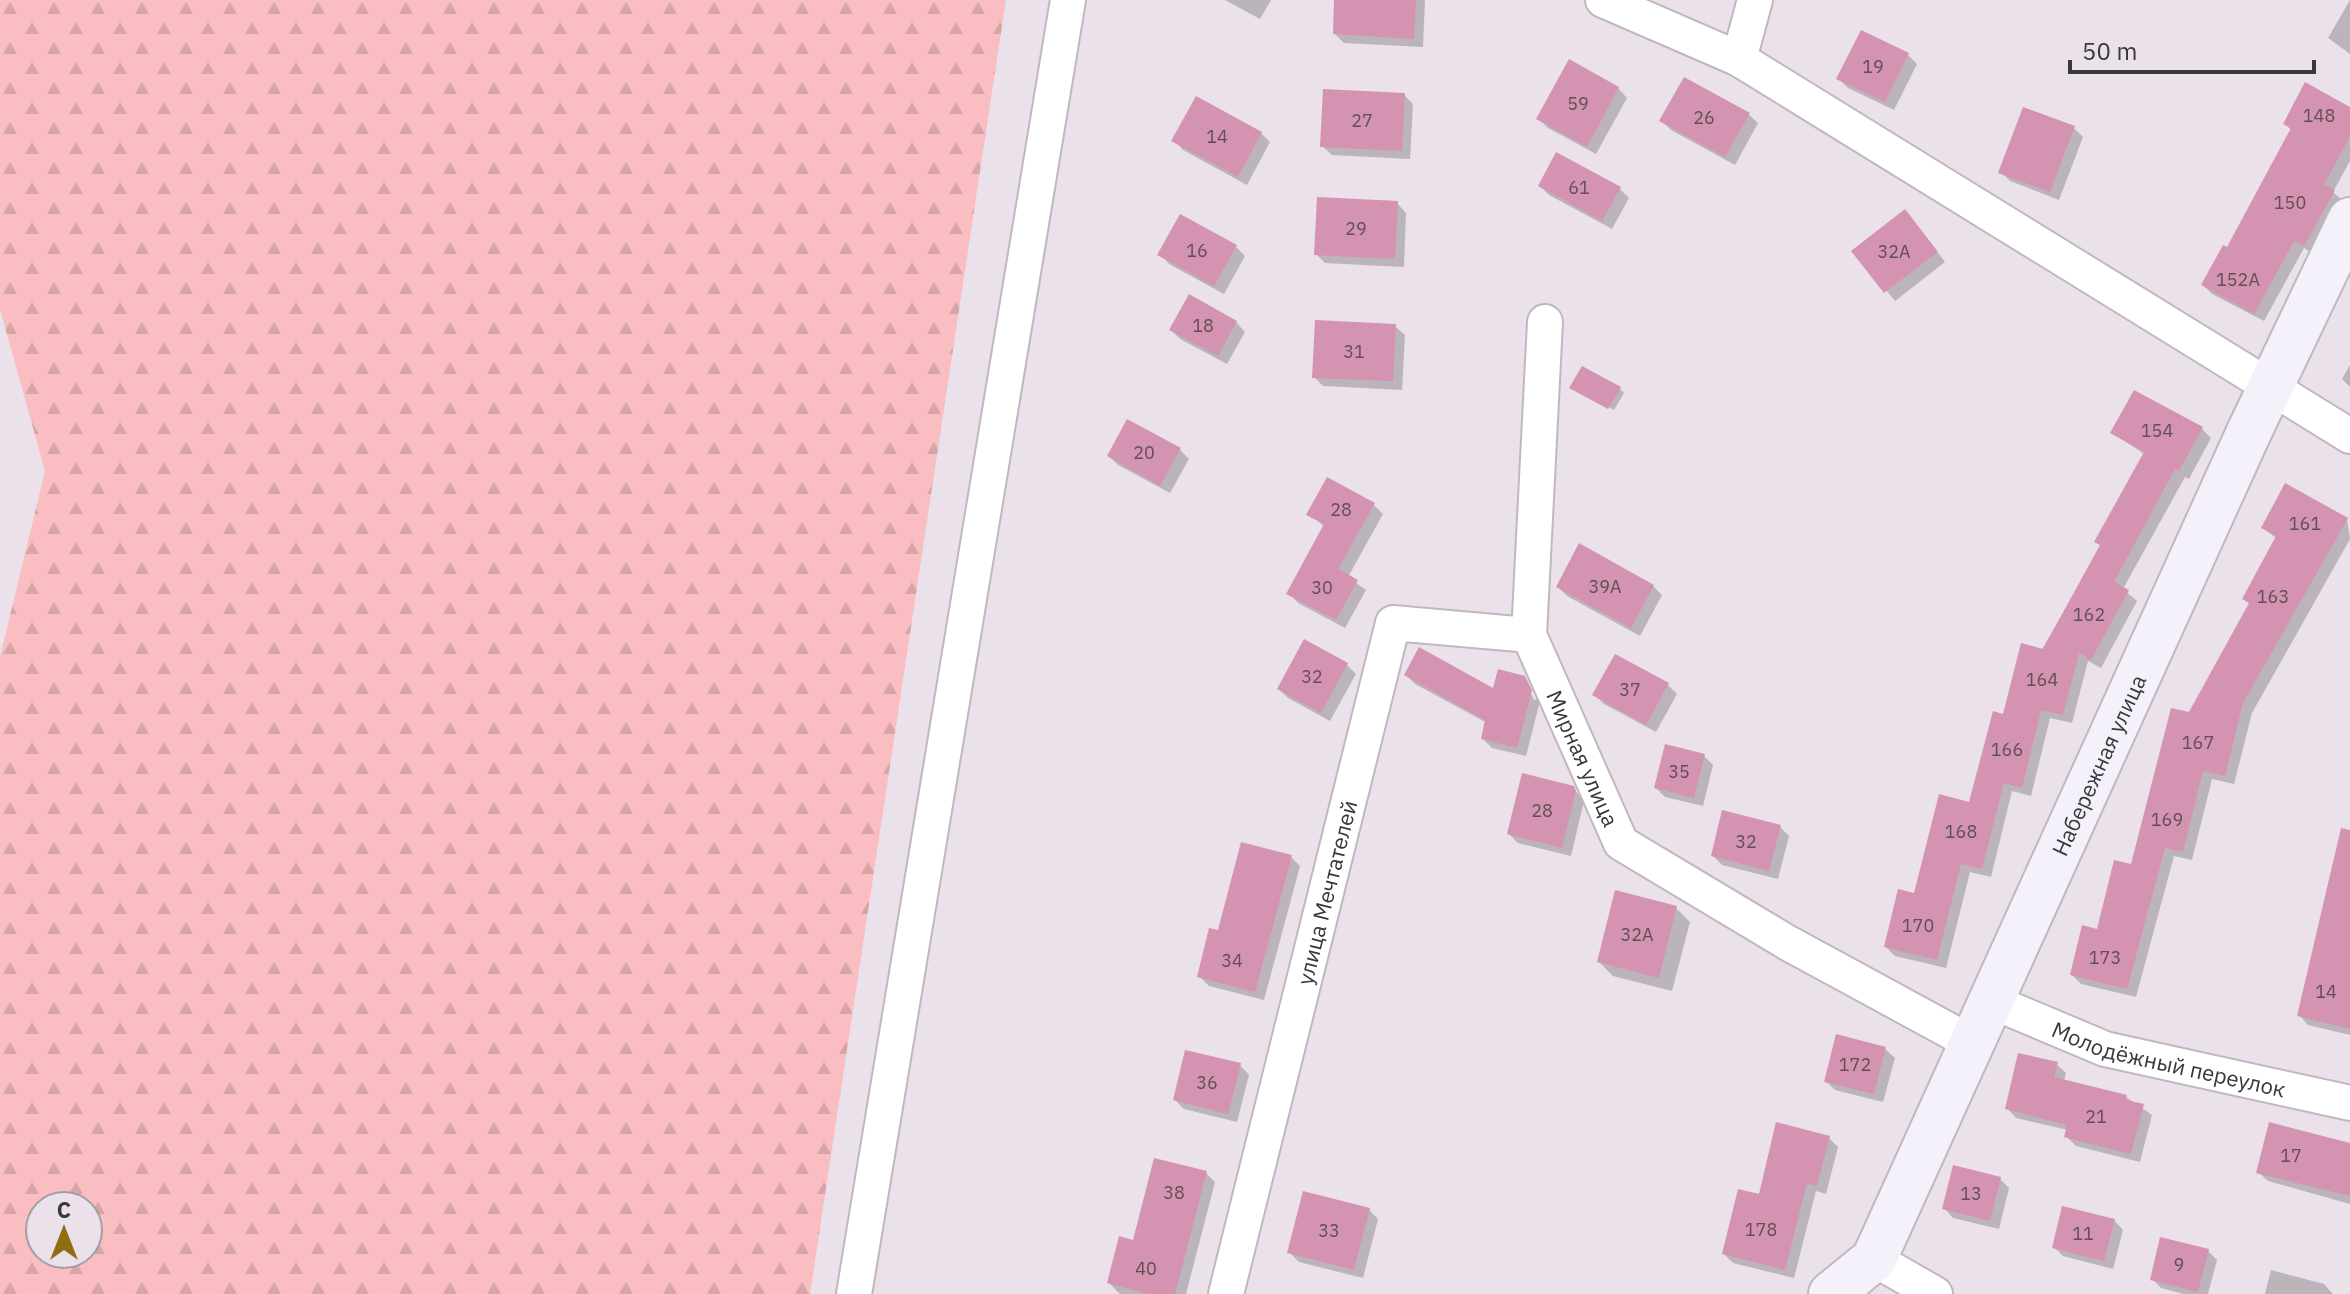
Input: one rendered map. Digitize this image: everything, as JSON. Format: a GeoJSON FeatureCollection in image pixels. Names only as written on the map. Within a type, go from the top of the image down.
{"type":"FeatureCollection","features":[{"type":"Feature","properties":{"kind":"street"},"geometry":{"type":"LineString","coordinates":[[854,1294],[1068,0]]}},
{"type":"Feature","properties":{"kind":"street"},"geometry":{"type":"LineString","coordinates":[[1603,0],[1739,59],[2269,389],[2350,436]]}},
{"type":"Feature","properties":{"kind":"street"},"geometry":{"type":"LineString","coordinates":[[1739,59],[1755,0]]}},
{"type":"Feature","properties":{"kind":"street","name":"Набережная улица"},"geometry":{"type":"LineString","coordinates":[[1831,1294],[1874,1259],[2269,389],[2350,220]]}},
{"type":"Feature","properties":{"kind":"street","name":"Мирная улица"},"geometry":{"type":"LineString","coordinates":[[1545,322],[1529,635],[1621,843],[1788,943],[1972,1043]]}},
{"type":"Feature","properties":{"kind":"street","name":"улица Мечтателей"},"geometry":{"type":"LineString","coordinates":[[1226,1294],[1393,623],[1529,635]]}},
{"type":"Feature","properties":{"kind":"street","name":"Молодёжный переулок"},"geometry":{"type":"LineString","coordinates":[[1991,1001],[2105,1049],[2350,1103]]}},
{"type":"Feature","properties":{"kind":"street"},"geometry":{"type":"LineString","coordinates":[[1874,1259],[1935,1294]]}},
{"type":"Feature","properties":{"kind":"green space"},"geometry":{"type":"Polygon","coordinates":[[[0,0],[1006,0],[810,1294],[0,1294],[0,657],[45,471],[0,309],[0,0]]]}},
{"type":"Feature","properties":{"kind":"building"},"geometry":{"type":"Polygon","coordinates":[[[1334,0],[1416,0],[1414,39],[1333,34],[1334,0]]]}},
{"type":"Feature","properties":{"kind":"building"},"geometry":{"type":"Polygon","coordinates":[[[1861,30],[1909,53],[1885,102],[1836,79],[1861,30]]]}},
{"type":"Feature","properties":{"kind":"building"},"geometry":{"type":"Polygon","coordinates":[[[1569,59],[1619,87],[1587,147],[1536,119],[1569,59]]]}},
{"type":"Feature","properties":{"kind":"building"},"geometry":{"type":"Polygon","coordinates":[[[1684,77],[1750,113],[1725,157],[1659,121],[1684,77]]]}},
{"type":"Feature","properties":{"kind":"building"},"geometry":{"type":"Polygon","coordinates":[[[2305,82],[2350,107],[2350,136],[2324,185],[2335,190],[2304,246],[2294,241],[2254,314],[2201,285],[2223,245],[2227,247],[2291,128],[2283,124],[2305,82]]]}},
{"type":"Feature","properties":{"kind":"building"},"geometry":{"type":"Polygon","coordinates":[[[1323,89],[1405,93],[1402,151],[1320,147],[1323,89]]]}},
{"type":"Feature","properties":{"kind":"building"},"geometry":{"type":"Polygon","coordinates":[[[1196,96],[1262,132],[1238,177],[1171,141],[1196,96]]]}},
{"type":"Feature","properties":{"kind":"building"},"geometry":{"type":"Polygon","coordinates":[[[2023,107],[2075,126],[2050,192],[1998,173],[2023,107]]]}},
{"type":"Feature","properties":{"kind":"building"},"geometry":{"type":"Polygon","coordinates":[[[1556,152],[1621,187],[1602,221],[1538,186],[1556,152]]]}},
{"type":"Feature","properties":{"kind":"building"},"geometry":{"type":"Polygon","coordinates":[[[1317,197],[1398,201],[1395,259],[1314,255],[1317,197]]]}},
{"type":"Feature","properties":{"kind":"building"},"geometry":{"type":"Polygon","coordinates":[[[1905,209],[1938,252],[1884,293],[1851,251],[1905,209]]]}},
{"type":"Feature","properties":{"kind":"building"},"geometry":{"type":"Polygon","coordinates":[[[1180,214],[1237,245],[1214,286],[1157,255],[1180,214]]]}},
{"type":"Feature","properties":{"kind":"building"},"geometry":{"type":"Polygon","coordinates":[[[1189,294],[1237,321],[1218,356],[1169,330],[1189,294]]]}},
{"type":"Feature","properties":{"kind":"building"},"geometry":{"type":"Polygon","coordinates":[[[1315,320],[1396,324],[1393,381],[1312,378],[1315,320]]]}},
{"type":"Feature","properties":{"kind":"building"},"geometry":{"type":"Polygon","coordinates":[[[1582,366],[1621,387],[1608,409],[1569,388],[1582,366]]]}},
{"type":"Feature","properties":{"kind":"building"},"geometry":{"type":"Polygon","coordinates":[[[2134,390],[2203,427],[2179,471],[2175,469],[2114,582],[2129,590],[2091,660],[2079,653],[2063,715],[2041,710],[2022,788],[2004,783],[1982,869],[1961,864],[1937,960],[1884,947],[1898,889],[1914,893],[1939,794],[1969,802],[1993,711],[2003,714],[2021,643],[2043,649],[2100,545],[2094,542],[2144,452],[2110,433],[2134,390]]]}},
{"type":"Feature","properties":{"kind":"building"},"geometry":{"type":"Polygon","coordinates":[[[1127,419],[1181,448],[1160,486],[1107,456],[1127,419]]]}},
{"type":"Feature","properties":{"kind":"building"},"geometry":{"type":"Polygon","coordinates":[[[1327,477],[1375,503],[1338,569],[1358,580],[1336,620],[1286,594],[1324,524],[1306,515],[1327,477]]]}},
{"type":"Feature","properties":{"kind":"building"},"geometry":{"type":"Polygon","coordinates":[[[2285,483],[2348,518],[2243,703],[2225,776],[2203,771],[2183,852],[2165,848],[2127,989],[2070,975],[2082,925],[2097,929],[2114,860],[2131,864],[2171,708],[2189,712],[2249,603],[2242,599],[2276,536],[2261,528],[2285,483]]]}},
{"type":"Feature","properties":{"kind":"building"},"geometry":{"type":"Polygon","coordinates":[[[1579,543],[1654,585],[1631,628],[1556,587],[1579,543]]]}},
{"type":"Feature","properties":{"kind":"building"},"geometry":{"type":"Polygon","coordinates":[[[1304,639],[1348,663],[1321,713],[1277,689],[1304,639]]]}},
{"type":"Feature","properties":{"kind":"building"},"geometry":{"type":"Polygon","coordinates":[[[1419,647],[1493,688],[1498,669],[1525,676],[1532,690],[1517,748],[1481,739],[1485,720],[1404,675],[1419,647]]]}},
{"type":"Feature","properties":{"kind":"building"},"geometry":{"type":"Polygon","coordinates":[[[1615,654],[1669,683],[1646,725],[1592,695],[1615,654]]]}},
{"type":"Feature","properties":{"kind":"building"},"geometry":{"type":"Polygon","coordinates":[[[1665,744],[1705,754],[1694,798],[1654,788],[1665,744]]]}},
{"type":"Feature","properties":{"kind":"building"},"geometry":{"type":"Polygon","coordinates":[[[1522,773],[1574,786],[1576,791],[1562,848],[1507,834],[1522,773]]]}},
{"type":"Feature","properties":{"kind":"building"},"geometry":{"type":"Polygon","coordinates":[[[1722,810],[1781,825],[1769,871],[1711,856],[1722,810]]]}},
{"type":"Feature","properties":{"kind":"building"},"geometry":{"type":"Polygon","coordinates":[[[2341,828],[2350,830],[2350,1029],[2297,1016],[2341,828]]]}},
{"type":"Feature","properties":{"kind":"building"},"geometry":{"type":"Polygon","coordinates":[[[1241,842],[1292,855],[1255,992],[1197,977],[1209,928],[1218,930],[1241,842]]]}},
{"type":"Feature","properties":{"kind":"building"},"geometry":{"type":"Polygon","coordinates":[[[1615,890],[1677,906],[1659,978],[1597,962],[1615,890]]]}},
{"type":"Feature","properties":{"kind":"building"},"geometry":{"type":"Polygon","coordinates":[[[1836,1034],[1886,1047],[1874,1094],[1824,1082],[1836,1034]]]}},
{"type":"Feature","properties":{"kind":"building"},"geometry":{"type":"Polygon","coordinates":[[[1185,1050],[1241,1063],[1228,1114],[1173,1100],[1185,1050]]]}},
{"type":"Feature","properties":{"kind":"building"},"geometry":{"type":"Polygon","coordinates":[[[2018,1053],[2058,1062],[2054,1077],[2127,1095],[2126,1100],[2144,1104],[2131,1154],[2064,1137],[2067,1125],[2005,1109],[2018,1053]]]}},
{"type":"Feature","properties":{"kind":"building"},"geometry":{"type":"Polygon","coordinates":[[[1776,1122],[1830,1136],[1817,1186],[1807,1183],[1785,1270],[1722,1254],[1738,1189],[1759,1194],[1776,1122]]]}},
{"type":"Feature","properties":{"kind":"building"},"geometry":{"type":"Polygon","coordinates":[[[2269,1122],[2350,1143],[2350,1196],[2256,1173],[2269,1122]]]}},
{"type":"Feature","properties":{"kind":"building"},"geometry":{"type":"Polygon","coordinates":[[[1154,1158],[1207,1171],[1175,1294],[1149,1294],[1107,1283],[1119,1236],[1133,1240],[1154,1158]]]}},
{"type":"Feature","properties":{"kind":"building"},"geometry":{"type":"Polygon","coordinates":[[[1953,1165],[2001,1177],[1990,1221],[1942,1209],[1953,1165]]]}},
{"type":"Feature","properties":{"kind":"building"},"geometry":{"type":"Polygon","coordinates":[[[1303,1191],[1370,1208],[1354,1270],[1287,1253],[1303,1191]]]}},
{"type":"Feature","properties":{"kind":"building"},"geometry":{"type":"Polygon","coordinates":[[[2062,1206],[2115,1219],[2104,1261],[2052,1248],[2062,1206]]]}},
{"type":"Feature","properties":{"kind":"building"},"geometry":{"type":"Polygon","coordinates":[[[2160,1237],[2209,1249],[2198,1292],[2150,1280],[2160,1237]]]}}]}
